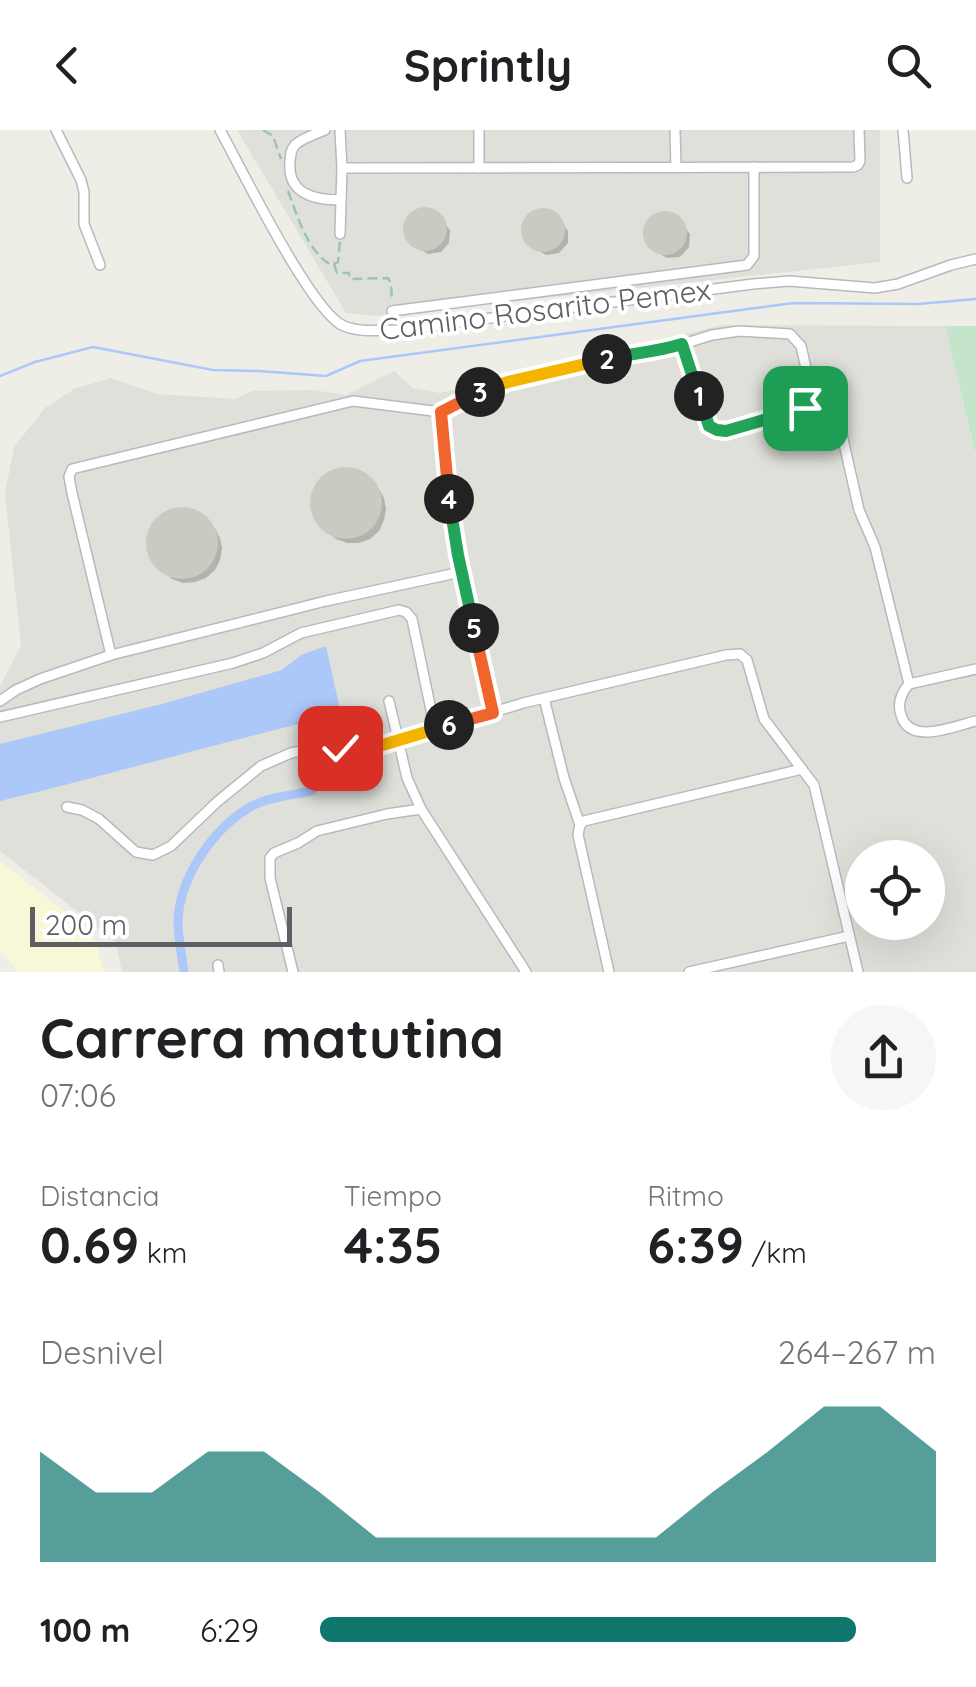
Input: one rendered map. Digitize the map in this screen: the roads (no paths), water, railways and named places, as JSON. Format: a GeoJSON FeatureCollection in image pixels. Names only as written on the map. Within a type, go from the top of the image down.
{"type":"FeatureCollection","features":[{"type":"Feature","properties":{"kind":"street"},"geometry":{"type":"LineString","coordinates":[[56,130],[81,180],[84,224],[100,265]]}},
{"type":"Feature","properties":{"kind":"street","name":"Camino Rosarito Pemex"},"geometry":{"type":"LineString","coordinates":[[220,130],[318,303],[341,326],[363,330],[398,330],[788,281],[875,288],[976,260]]}},
{"type":"Feature","properties":{"kind":"street"},"geometry":{"type":"LineString","coordinates":[[325,130],[296,144],[291,152],[290,177],[294,186],[308,195],[341,200]]}},
{"type":"Feature","properties":{"kind":"street"},"geometry":{"type":"LineString","coordinates":[[340,130],[340,234]]}},
{"type":"Feature","properties":{"kind":"street"},"geometry":{"type":"LineString","coordinates":[[479,130],[479,168]]}},
{"type":"Feature","properties":{"kind":"street"},"geometry":{"type":"LineString","coordinates":[[675,130],[676,168]]}},
{"type":"Feature","properties":{"kind":"street"},"geometry":{"type":"LineString","coordinates":[[342,168],[856,167],[860,160],[859,130]]}},
{"type":"Feature","properties":{"kind":"street"},"geometry":{"type":"LineString","coordinates":[[903,130],[908,178]]}},
{"type":"Feature","properties":{"kind":"street"},"geometry":{"type":"LineString","coordinates":[[396,310],[746,266],[754,256],[754,167]]}},
{"type":"Feature","properties":{"kind":"street"},"geometry":{"type":"LineString","coordinates":[[111,655],[72,492],[72,469],[346,402],[441,412],[473,394],[508,382],[636,352],[662,351],[728,332],[790,334],[801,346],[816,408]]}},
{"type":"Feature","properties":{"kind":"street"},"geometry":{"type":"LineString","coordinates":[[682,344],[709,426],[717,430],[726,431],[805,408],[833,412],[838,417],[859,510],[875,547],[909,684]]}},
{"type":"Feature","properties":{"kind":"street"},"geometry":{"type":"LineString","coordinates":[[441,412],[462,572],[493,713]]}},
{"type":"Feature","properties":{"kind":"street"},"geometry":{"type":"LineString","coordinates":[[0,702],[40,679],[111,655],[326,601],[462,572]]}},
{"type":"Feature","properties":{"kind":"street"},"geometry":{"type":"LineString","coordinates":[[0,717],[233,662],[263,653],[302,633],[399,610],[412,620],[436,728]]}},
{"type":"Feature","properties":{"kind":"street"},"geometry":{"type":"LineString","coordinates":[[68,807],[100,819],[136,852],[152,855],[171,846],[261,766],[291,753],[398,742],[544,698],[740,654],[748,660],[764,720],[814,785],[845,918]]}},
{"type":"Feature","properties":{"kind":"street"},"geometry":{"type":"LineString","coordinates":[[976,669],[909,684],[901,693],[899,707],[901,720],[912,731],[922,733],[976,722]]}},
{"type":"Feature","properties":{"kind":"street"},"geometry":{"type":"LineString","coordinates":[[544,698],[580,825],[578,836],[609,972]]}},
{"type":"Feature","properties":{"kind":"street"},"geometry":{"type":"LineString","coordinates":[[388,702],[406,778],[421,809],[526,972]]}},
{"type":"Feature","properties":{"kind":"street"},"geometry":{"type":"LineString","coordinates":[[580,825],[589,819],[802,769]]}},
{"type":"Feature","properties":{"kind":"street"},"geometry":{"type":"LineString","coordinates":[[293,972],[270,878],[270,858],[318,831],[421,809]]}},
{"type":"Feature","properties":{"kind":"street"},"geometry":{"type":"LineString","coordinates":[[689,972],[845,937]]}},
{"type":"Feature","properties":{"kind":"street"},"geometry":{"type":"LineString","coordinates":[[850,940],[858,972]]}},
{"type":"Feature","properties":{"kind":"water"},"geometry":{"type":"Polygon","coordinates":[[[326,646],[341,714],[0,801],[0,744],[282,670],[301,655],[326,646]]]}},
{"type":"Feature","properties":{"kind":"waterway"},"geometry":{"type":"LineString","coordinates":[[0,376],[93,347],[213,370],[326,376],[360,361],[793,303],[918,304],[976,299]]}},
{"type":"Feature","properties":{"kind":"waterway"},"geometry":{"type":"LineString","coordinates":[[184,972],[179,909],[200,857],[224,828],[252,806],[312,791]]}}]}
